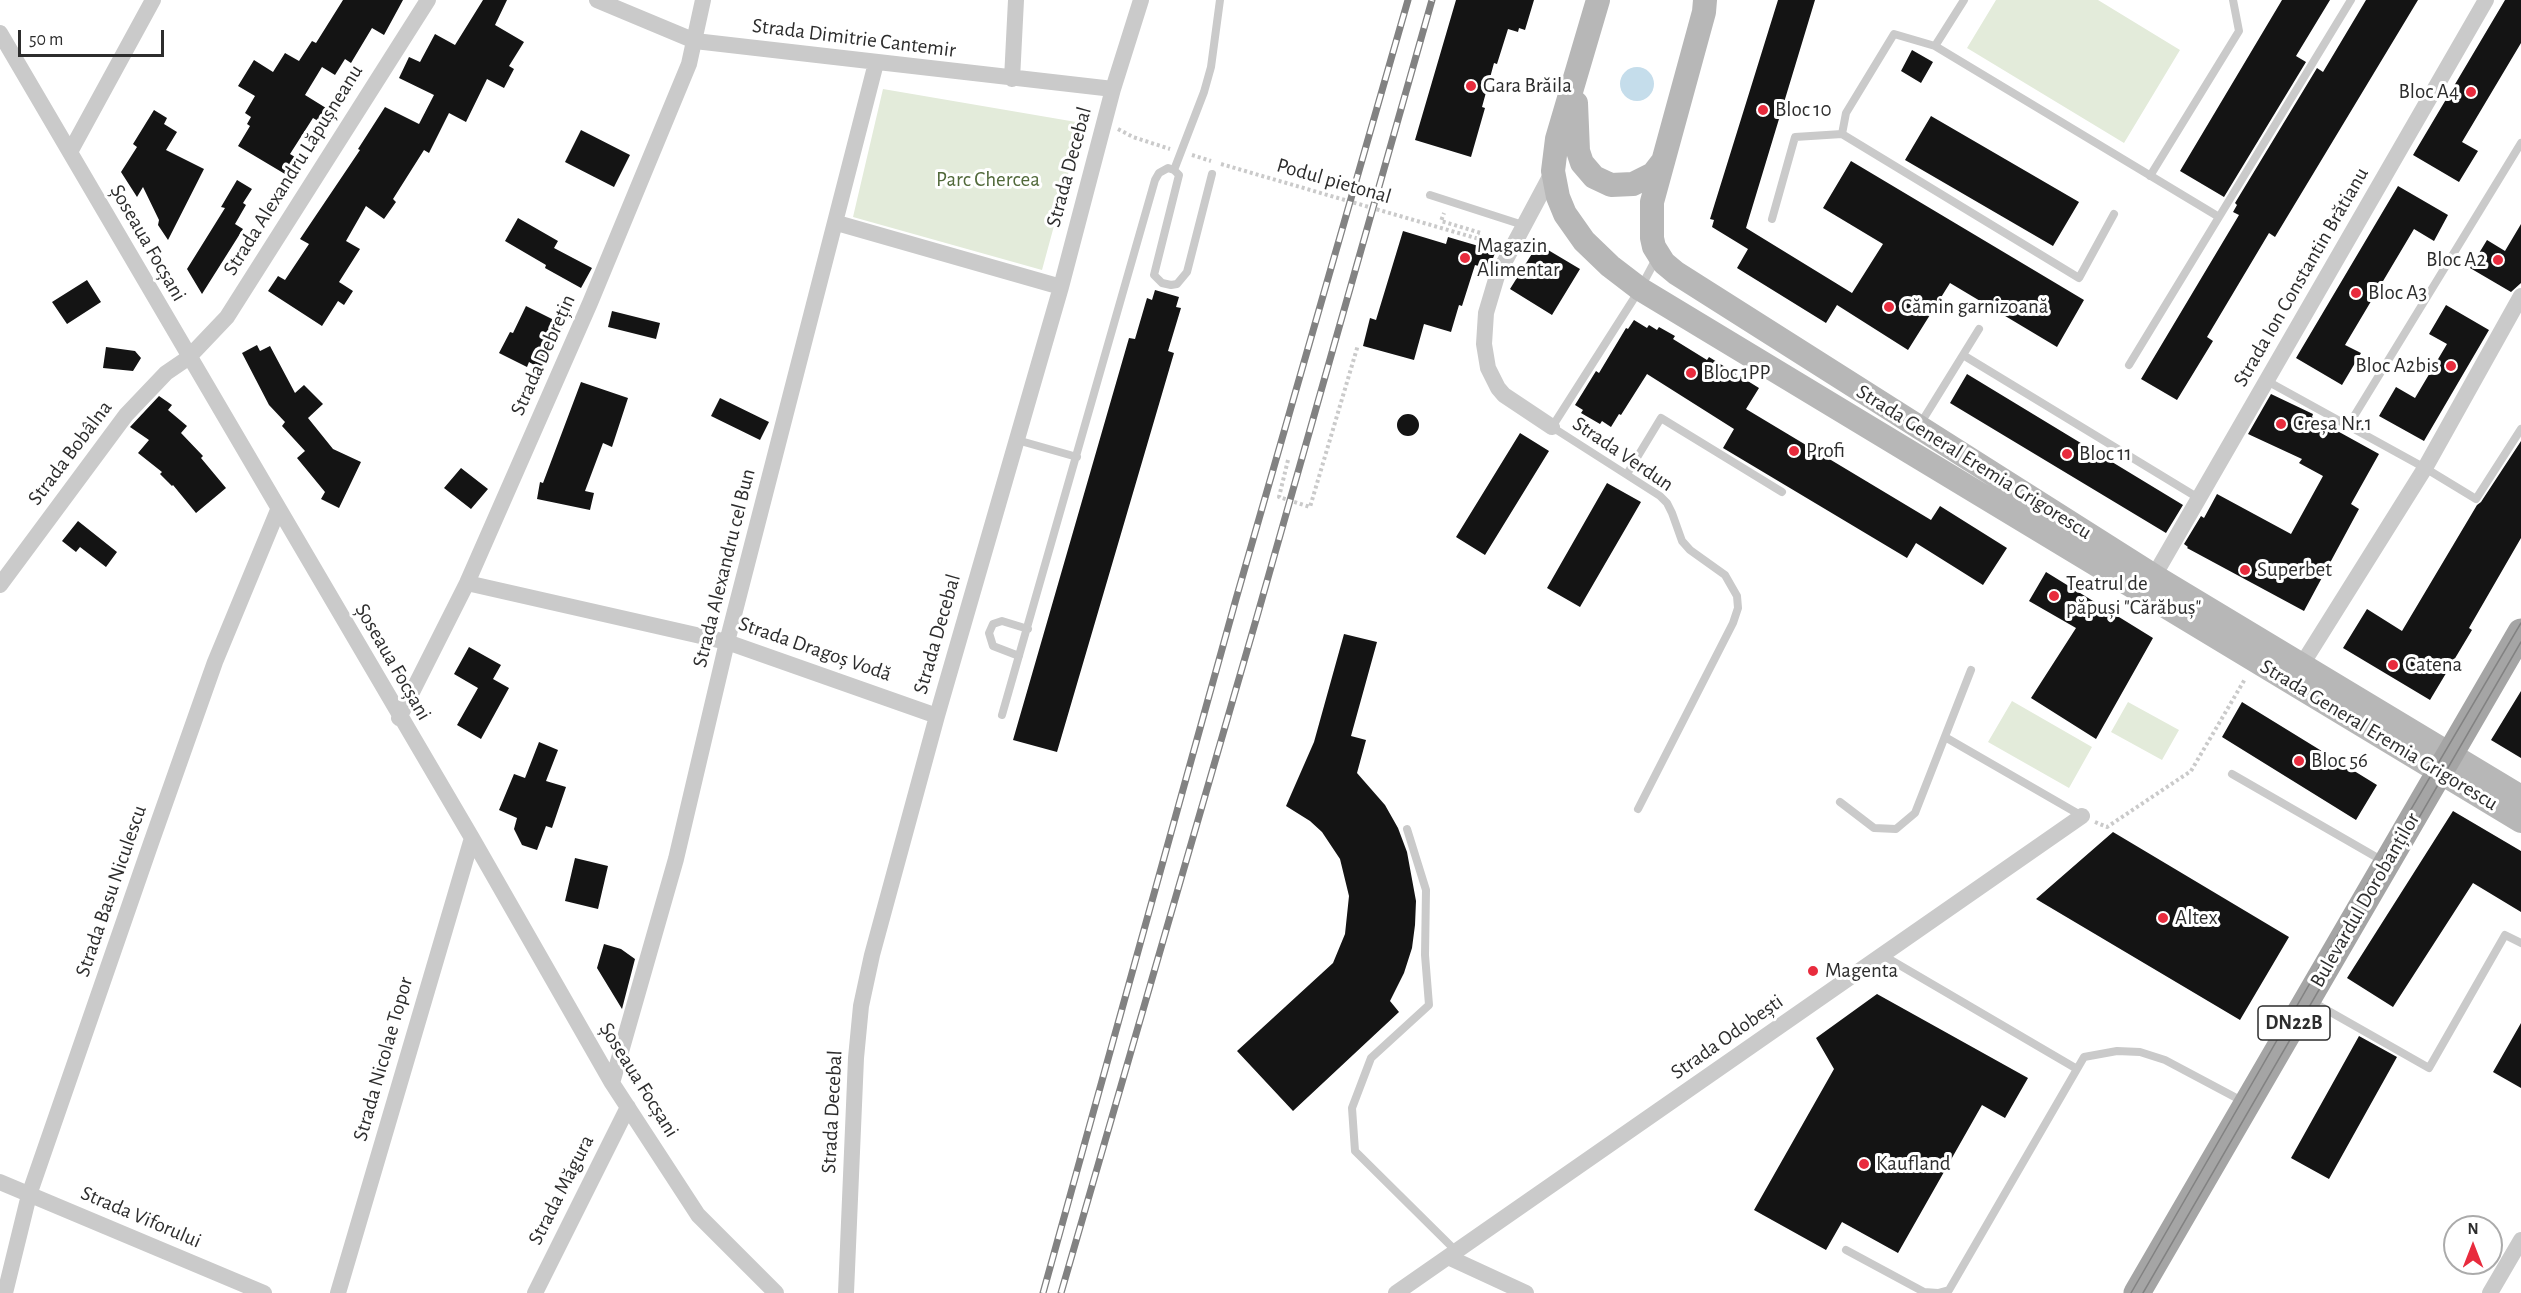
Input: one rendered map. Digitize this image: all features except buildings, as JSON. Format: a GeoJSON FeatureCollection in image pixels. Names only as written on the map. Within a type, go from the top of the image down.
{"type":"FeatureCollection","features":[{"type":"Feature","properties":{"kind":"main road","name":"Bulevardul Dorobanților"},"geometry":{"type":"LineString","coordinates":[[2137,1293],[2521,632]]}},
{"type":"Feature","properties":{"kind":"street"},"geometry":{"type":"LineString","coordinates":[[70,152],[153,0]]}},
{"type":"Feature","properties":{"kind":"street","name":"Strada Alexandru Lăpușneanu"},"geometry":{"type":"LineString","coordinates":[[189,358],[227,317],[428,0]]}},
{"type":"Feature","properties":{"kind":"street","name":"Strada Dimitrie Cantemir"},"geometry":{"type":"LineString","coordinates":[[597,0],[695,41],[1113,89]]}},
{"type":"Feature","properties":{"kind":"street","name":"Strada Debrețin"},"geometry":{"type":"LineString","coordinates":[[399,718],[467,583],[590,303],[689,64],[703,0]]}},
{"type":"Feature","properties":{"kind":"street"},"geometry":{"type":"LineString","coordinates":[[1012,79],[1016,0]]}},
{"type":"Feature","properties":{"kind":"street","name":"Strada Decebal"},"geometry":{"type":"LineString","coordinates":[[846,1293],[856,1058],[861,1006],[872,955],[937,716],[1061,286],[1113,89],[1141,0]]}},
{"type":"Feature","properties":{"kind":"street","name":"Strada General Eremia Grigorescu"},"geometry":{"type":"LineString","coordinates":[[1598,0],[1557,139],[1553,171],[1556,191],[1565,214],[1576,231],[1595,252],[1640,288],[2256,660],[2296,672]]}},
{"type":"Feature","properties":{"kind":"street"},"geometry":{"type":"LineString","coordinates":[[1592,24],[1613,0]]}},
{"type":"Feature","properties":{"kind":"street"},"geometry":{"type":"LineString","coordinates":[[1688,0],[1696,16],[1698,34]]}},
{"type":"Feature","properties":{"kind":"street"},"geometry":{"type":"LineString","coordinates":[[1658,254],[1652,238],[1650,214],[1705,0]]}},
{"type":"Feature","properties":{"kind":"street","name":"Strada Ion Constantin Brătianu"},"geometry":{"type":"LineString","coordinates":[[2154,576],[2200,500],[2486,0]]}},
{"type":"Feature","properties":{"kind":"street","name":"Șoseaua Focșani"},"geometry":{"type":"LineString","coordinates":[[0,33],[399,718],[472,838],[612,1083],[698,1215],[776,1293]]}},
{"type":"Feature","properties":{"kind":"street","name":"Strada Alexandru cel Bun"},"geometry":{"type":"LineString","coordinates":[[612,1083],[676,859],[727,642],[837,223],[876,63]]}},
{"type":"Feature","properties":{"kind":"street"},"geometry":{"type":"LineString","coordinates":[[1576,78],[1578,152],[1582,163],[1594,177],[1611,184],[1633,184],[1653,174],[1663,161]]}},
{"type":"Feature","properties":{"kind":"street"},"geometry":{"type":"LineString","coordinates":[[1552,427],[1504,395],[1492,379],[1485,355],[1484,331],[1490,296],[1497,276],[1553,171]]}},
{"type":"Feature","properties":{"kind":"street"},"geometry":{"type":"LineString","coordinates":[[837,223],[1061,286]]}},
{"type":"Feature","properties":{"kind":"street","name":"Strada General Eremia Grigorescu"},"geometry":{"type":"LineString","coordinates":[[1658,254],[1676,273],[2154,576],[2296,672],[2445,762],[2521,797]]}},
{"type":"Feature","properties":{"kind":"street"},"geometry":{"type":"LineString","coordinates":[[2296,672],[2425,468],[2521,296]]}},
{"type":"Feature","properties":{"kind":"street","name":"Strada Bobâlna"},"geometry":{"type":"LineString","coordinates":[[0,585],[126,415],[166,373],[189,358]]}},
{"type":"Feature","properties":{"kind":"street","name":"Strada Basu Niculescu"},"geometry":{"type":"LineString","coordinates":[[5,1293],[29,1195],[216,662],[278,510]]}},
{"type":"Feature","properties":{"kind":"street","name":"Strada Dragoș Vodă"},"geometry":{"type":"LineString","coordinates":[[467,583],[727,642],[937,716]]}},
{"type":"Feature","properties":{"kind":"street","name":"Strada General Eremia Grigorescu"},"geometry":{"type":"LineString","coordinates":[[2445,762],[2521,821]]}},
{"type":"Feature","properties":{"kind":"street","name":"Strada Odobești"},"geometry":{"type":"LineString","coordinates":[[1396,1293],[1884,956],[2082,816]]}},
{"type":"Feature","properties":{"kind":"street","name":"Strada Nicolae Topor"},"geometry":{"type":"LineString","coordinates":[[338,1293],[472,838]]}},
{"type":"Feature","properties":{"kind":"street","name":"Strada Măgura"},"geometry":{"type":"LineString","coordinates":[[535,1293],[628,1107]]}},
{"type":"Feature","properties":{"kind":"street","name":"Strada Viforului"},"geometry":{"type":"LineString","coordinates":[[0,1182],[264,1293]]}},
{"type":"Feature","properties":{"kind":"street"},"geometry":{"type":"LineString","coordinates":[[2490,1293],[2521,1240]]}},
{"type":"Feature","properties":{"kind":"street"},"geometry":{"type":"LineString","coordinates":[[1452,1254],[1526,1293]]}},
{"type":"Feature","properties":{"kind":"lane"},"geometry":{"type":"LineString","coordinates":[[1174,170],[1208,80],[1220,0]]}},
{"type":"Feature","properties":{"kind":"lane"},"geometry":{"type":"LineString","coordinates":[[1935,46],[1964,0]]}},
{"type":"Feature","properties":{"kind":"lane"},"geometry":{"type":"LineString","coordinates":[[2150,176],[2239,31],[2233,0]]}},
{"type":"Feature","properties":{"kind":"lane"},"geometry":{"type":"LineString","coordinates":[[2129,365],[2351,0]]}},
{"type":"Feature","properties":{"kind":"lane"},"geometry":{"type":"LineString","coordinates":[[1842,134],[1846,113],[1894,34],[1935,46],[2219,217]]}},
{"type":"Feature","properties":{"kind":"lane"},"geometry":{"type":"LineString","coordinates":[[1773,219],[1795,137],[1842,134],[2079,278],[2114,214]]}},
{"type":"Feature","properties":{"kind":"lane"},"geometry":{"type":"LineString","coordinates":[[2348,426],[2521,143]]}},
{"type":"Feature","properties":{"kind":"lane"},"geometry":{"type":"LineString","coordinates":[[1002,715],[1155,180],[1163,170],[1174,170]]}},
{"type":"Feature","properties":{"kind":"lane"},"geometry":{"type":"LineString","coordinates":[[1174,170],[1179,176],[1178,184],[1154,275],[1162,283],[1171,285],[1177,284],[1187,272],[1212,174]]}},
{"type":"Feature","properties":{"kind":"lane"},"geometry":{"type":"LineString","coordinates":[[1430,195],[1523,225]]}},
{"type":"Feature","properties":{"kind":"lane","name":"Strada Verdun"},"geometry":{"type":"LineString","coordinates":[[1638,809],[1733,623],[1738,608],[1734,587],[1725,575],[1690,550],[1682,541],[1667,503],[1627,474],[1552,427],[1640,288],[1658,254]]}},
{"type":"Feature","properties":{"kind":"lane"},"geometry":{"type":"LineString","coordinates":[[1919,427],[1979,329]]}},
{"type":"Feature","properties":{"kind":"lane"},"geometry":{"type":"LineString","coordinates":[[1963,355],[2200,500]]}},
{"type":"Feature","properties":{"kind":"lane"},"geometry":{"type":"LineString","coordinates":[[2267,381],[2425,468],[2476,499],[2521,429]]}},
{"type":"Feature","properties":{"kind":"lane"},"geometry":{"type":"LineString","coordinates":[[1627,474],[1661,418],[1782,492]]}},
{"type":"Feature","properties":{"kind":"lane"},"geometry":{"type":"LineString","coordinates":[[1017,440],[1077,457]]}},
{"type":"Feature","properties":{"kind":"lane"},"geometry":{"type":"LineString","coordinates":[[1019,656],[993,646],[989,633],[993,624],[1002,621],[1028,629]]}},
{"type":"Feature","properties":{"kind":"lane"},"geometry":{"type":"LineString","coordinates":[[1840,802],[1874,828],[1896,829],[1915,813],[1971,670]]}},
{"type":"Feature","properties":{"kind":"lane"},"geometry":{"type":"LineString","coordinates":[[1945,737],[2082,816]]}},
{"type":"Feature","properties":{"kind":"lane"},"geometry":{"type":"LineString","coordinates":[[2232,774],[2386,863]]}},
{"type":"Feature","properties":{"kind":"lane"},"geometry":{"type":"LineString","coordinates":[[1407,829],[1426,890],[1425,955],[1429,1005],[1371,1058],[1352,1108],[1355,1151],[1452,1254]]}},
{"type":"Feature","properties":{"kind":"lane"},"geometry":{"type":"LineString","coordinates":[[2308,999],[2429,1068],[2505,934],[2521,943]]}},
{"type":"Feature","properties":{"kind":"lane"},"geometry":{"type":"LineString","coordinates":[[1884,956],[2077,1069]]}},
{"type":"Feature","properties":{"kind":"lane"},"geometry":{"type":"LineString","coordinates":[[1846,1250],[1924,1292],[1938,1293],[1949,1290],[2084,1057],[2098,1053],[2140,1052],[2165,1060],[2247,1104]]}},
{"type":"Feature","properties":{"kind":"path"},"geometry":{"type":"LineString","coordinates":[[1133,137],[1172,150]]}},
{"type":"Feature","properties":{"kind":"path","name":"Podul pietonal"},"geometry":{"type":"LineString","coordinates":[[1183,153],[1479,239],[1481,233],[1441,221]]}},
{"type":"Feature","properties":{"kind":"path"},"geometry":{"type":"LineString","coordinates":[[1288,460],[1279,497],[1310,507],[1358,345]]}},
{"type":"Feature","properties":{"kind":"path"},"geometry":{"type":"LineString","coordinates":[[2082,816],[2107,827],[2191,771],[2256,660]]}},
{"type":"Feature","properties":{"kind":"green space"},"geometry":{"type":"Polygon","coordinates":[[[1996,0],[2098,0],[2180,50],[2124,143],[1967,48],[1996,0]]]}},
{"type":"Feature","properties":{"kind":"green space","name":"Parc Chercea"},"geometry":{"type":"Polygon","coordinates":[[[883,89],[1082,123],[1042,270],[853,217],[883,89]]]}},
{"type":"Feature","properties":{"kind":"green space"},"geometry":{"type":"Polygon","coordinates":[[[2012,701],[2092,747],[2069,788],[1988,742],[2012,701]]]}},
{"type":"Feature","properties":{"kind":"green space"},"geometry":{"type":"Polygon","coordinates":[[[2128,702],[2179,730],[2162,760],[2111,732],[2128,702]]]}},
{"type":"Feature","properties":{"kind":"water"},"geometry":{"type":"Polygon","coordinates":[[[1637,67],[1649,72],[1654,84],[1649,96],[1637,101],[1625,96],[1620,84],[1625,72],[1637,67]]]}},
{"type":"Feature","properties":{"kind":"tram line"},"geometry":{"type":"LineString","coordinates":[[2131,1293],[2521,623]]}},
{"type":"Feature","properties":{"kind":"tram line"},"geometry":{"type":"LineString","coordinates":[[2143,1293],[2521,642]]}},
{"type":"Feature","properties":{"kind":"railway"},"geometry":{"type":"LineString","coordinates":[[1043,1293],[1236,599],[1408,0]]}},
{"type":"Feature","properties":{"kind":"railway"},"geometry":{"type":"LineString","coordinates":[[1061,1293],[1258,613],[1432,0]]}},
{"type":"Feature","properties":{"kind":"place","name":"Gara Brăila"},"geometry":{"type":"Point","coordinates":[1471,86]}},
{"type":"Feature","properties":{"kind":"place","name":"Bloc A4"},"geometry":{"type":"Point","coordinates":[2471,92]}},
{"type":"Feature","properties":{"kind":"place","name":"Bloc 10"},"geometry":{"type":"Point","coordinates":[1763,110]}},
{"type":"Feature","properties":{"kind":"place","name":"Magazin Alimentar"},"geometry":{"type":"Point","coordinates":[1465,258]}},
{"type":"Feature","properties":{"kind":"place","name":"Bloc A2"},"geometry":{"type":"Point","coordinates":[2498,260]}},
{"type":"Feature","properties":{"kind":"place","name":"Bloc A3"},"geometry":{"type":"Point","coordinates":[2356,293]}},
{"type":"Feature","properties":{"kind":"place","name":"Cămin garnizoană"},"geometry":{"type":"Point","coordinates":[1889,307]}},
{"type":"Feature","properties":{"kind":"place","name":"Bloc A2bis"},"geometry":{"type":"Point","coordinates":[2451,366]}},
{"type":"Feature","properties":{"kind":"place","name":"Bloc 1PP"},"geometry":{"type":"Point","coordinates":[1691,373]}},
{"type":"Feature","properties":{"kind":"place","name":"Creșa Nr.1"},"geometry":{"type":"Point","coordinates":[2281,424]}},
{"type":"Feature","properties":{"kind":"place","name":"Profi"},"geometry":{"type":"Point","coordinates":[1794,451]}},
{"type":"Feature","properties":{"kind":"place","name":"Bloc 11"},"geometry":{"type":"Point","coordinates":[2067,454]}},
{"type":"Feature","properties":{"kind":"place","name":"Superbet"},"geometry":{"type":"Point","coordinates":[2245,570]}},
{"type":"Feature","properties":{"kind":"place","name":"Teatrul de păpuși \"Cărăbuș\""},"geometry":{"type":"Point","coordinates":[2054,596]}},
{"type":"Feature","properties":{"kind":"place","name":"Catena"},"geometry":{"type":"Point","coordinates":[2393,665]}},
{"type":"Feature","properties":{"kind":"place","name":"Bloc 56"},"geometry":{"type":"Point","coordinates":[2299,761]}},
{"type":"Feature","properties":{"kind":"place","name":"Altex"},"geometry":{"type":"Point","coordinates":[2163,918]}},
{"type":"Feature","properties":{"kind":"place","name":"Magenta"},"geometry":{"type":"Point","coordinates":[1813,971]}},
{"type":"Feature","properties":{"kind":"place","name":"Kaufland"},"geometry":{"type":"Point","coordinates":[1864,1164]}}]}
